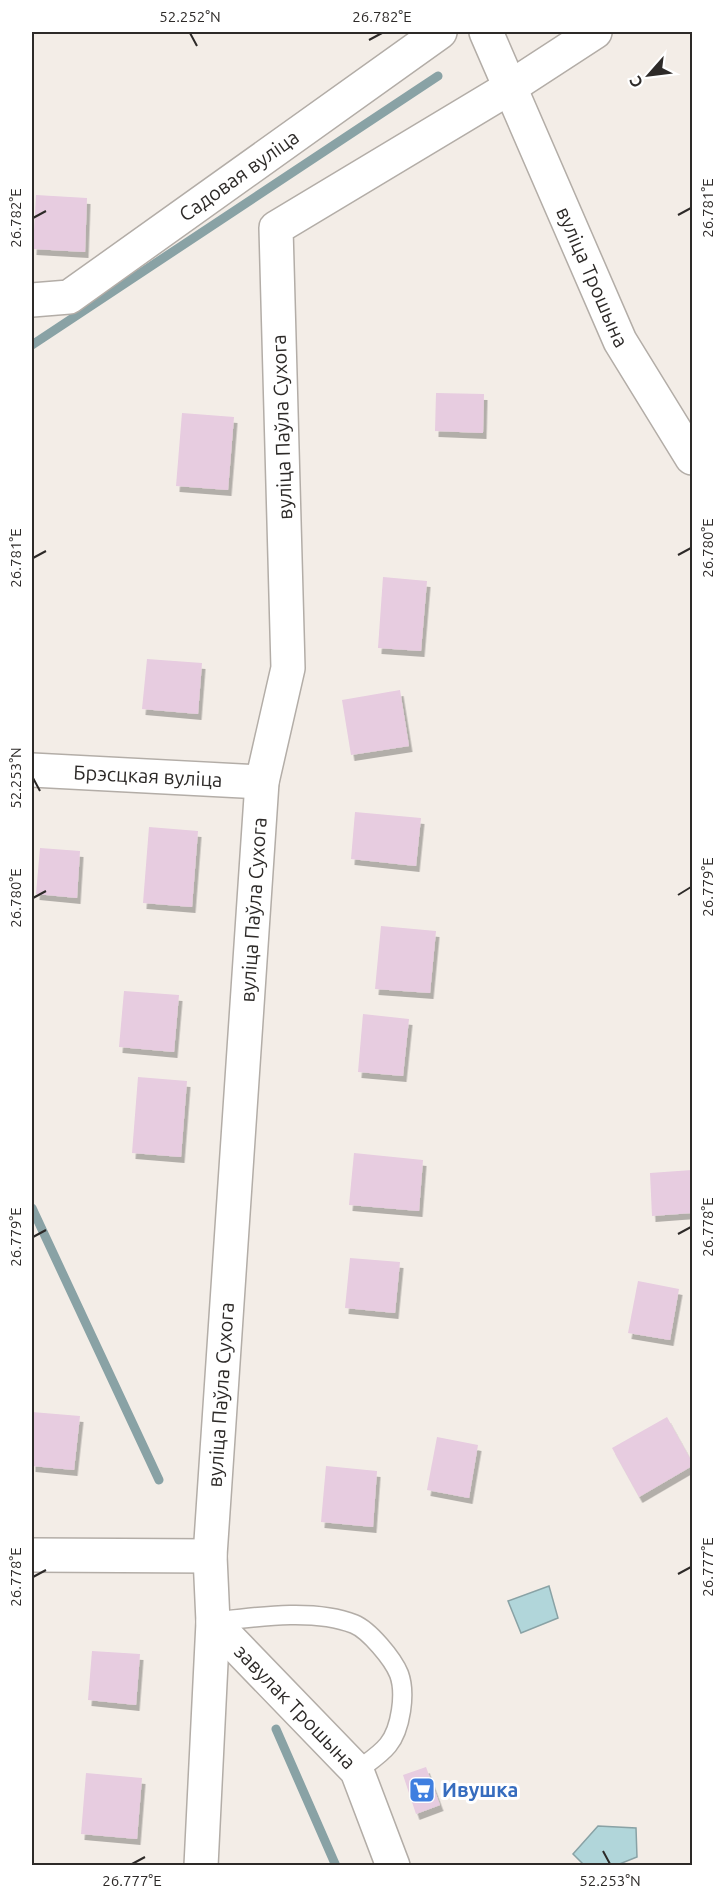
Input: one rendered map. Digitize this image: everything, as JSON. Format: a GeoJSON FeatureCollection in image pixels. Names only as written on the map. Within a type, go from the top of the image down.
{"type":"FeatureCollection","features":[{"type":"Feature","properties":{"kind":"street","name":"Садовая вуліца"},"geometry":{"type":"LineString","coordinates":[[32,300],[69,297],[440,32]]}},
{"type":"Feature","properties":{"kind":"street","name":"вуліца Трошына"},"geometry":{"type":"LineString","coordinates":[[486,32],[620,341],[693,458]]}},
{"type":"Feature","properties":{"kind":"street"},"geometry":{"type":"LineString","coordinates":[[509,88],[595,32]]}},
{"type":"Feature","properties":{"kind":"street","name":"вуліца Паўла Сухога"},"geometry":{"type":"LineString","coordinates":[[201,1866],[213,1623],[210,1556],[262,782],[288,668],[276,228],[509,88]]}},
{"type":"Feature","properties":{"kind":"street","name":"Брэсцкая вуліца"},"geometry":{"type":"LineString","coordinates":[[32,770],[262,782]]}},
{"type":"Feature","properties":{"kind":"street"},"geometry":{"type":"LineString","coordinates":[[32,1554],[210,1556]]}},
{"type":"Feature","properties":{"kind":"street","name":"завулак Трошына"},"geometry":{"type":"LineString","coordinates":[[213,1623],[357,1771],[393,1866]]}},
{"type":"Feature","properties":{"kind":"lane"},"geometry":{"type":"LineString","coordinates":[[213,1623],[263,1616],[316,1616],[355,1624],[380,1646],[399,1675],[402,1710],[389,1744],[357,1771]]}},
{"type":"Feature","properties":{"kind":"water"},"geometry":{"type":"Polygon","coordinates":[[[549,1586],[558,1618],[521,1633],[508,1601],[549,1586]]]}},
{"type":"Feature","properties":{"kind":"water"},"geometry":{"type":"Polygon","coordinates":[[[598,1826],[636,1828],[637,1857],[617,1865],[584,1865],[573,1854],[598,1826]]]}},
{"type":"Feature","properties":{"kind":"building"},"geometry":{"type":"Polygon","coordinates":[[[36,195],[87,198],[85,252],[33,249],[36,195]]]}},
{"type":"Feature","properties":{"kind":"building"},"geometry":{"type":"Polygon","coordinates":[[[436,393],[484,394],[483,433],[435,431],[436,393]]]}},
{"type":"Feature","properties":{"kind":"building"},"geometry":{"type":"Polygon","coordinates":[[[182,413],[234,417],[228,490],[176,486],[182,413]]]}},
{"type":"Feature","properties":{"kind":"building"},"geometry":{"type":"Polygon","coordinates":[[[383,577],[427,581],[421,651],[378,648],[383,577]]]}},
{"type":"Feature","properties":{"kind":"building"},"geometry":{"type":"Polygon","coordinates":[[[147,659],[202,663],[198,714],[142,709],[147,659]]]}},
{"type":"Feature","properties":{"kind":"building"},"geometry":{"type":"Polygon","coordinates":[[[400,690],[409,746],[351,755],[342,700],[400,690]]]}},
{"type":"Feature","properties":{"kind":"building"},"geometry":{"type":"Polygon","coordinates":[[[355,812],[421,818],[416,866],[351,859],[355,812]]]}},
{"type":"Feature","properties":{"kind":"building"},"geometry":{"type":"Polygon","coordinates":[[[149,827],[198,831],[192,907],[143,903],[149,827]]]}},
{"type":"Feature","properties":{"kind":"building"},"geometry":{"type":"Polygon","coordinates":[[[40,848],[80,851],[77,898],[36,894],[40,848]]]}},
{"type":"Feature","properties":{"kind":"building"},"geometry":{"type":"Polygon","coordinates":[[[381,926],[436,931],[430,993],[375,989],[381,926]]]}},
{"type":"Feature","properties":{"kind":"building"},"geometry":{"type":"Polygon","coordinates":[[[124,991],[179,995],[174,1052],[119,1047],[124,991]]]}},
{"type":"Feature","properties":{"kind":"building"},"geometry":{"type":"Polygon","coordinates":[[[363,1014],[409,1019],[403,1076],[358,1072],[363,1014]]]}},
{"type":"Feature","properties":{"kind":"building"},"geometry":{"type":"Polygon","coordinates":[[[138,1077],[187,1081],[181,1157],[132,1153],[138,1077]]]}},
{"type":"Feature","properties":{"kind":"building"},"geometry":{"type":"Polygon","coordinates":[[[354,1153],[423,1160],[419,1211],[349,1205],[354,1153]]]}},
{"type":"Feature","properties":{"kind":"building"},"geometry":{"type":"Polygon","coordinates":[[[692,1170],[692,1213],[652,1216],[650,1173],[692,1170]]]}},
{"type":"Feature","properties":{"kind":"building"},"geometry":{"type":"Polygon","coordinates":[[[350,1258],[400,1262],[395,1313],[345,1308],[350,1258]]]}},
{"type":"Feature","properties":{"kind":"building"},"geometry":{"type":"Polygon","coordinates":[[[638,1281],[679,1289],[670,1340],[628,1333],[638,1281]]]}},
{"type":"Feature","properties":{"kind":"building"},"geometry":{"type":"Polygon","coordinates":[[[32,1412],[80,1416],[74,1470],[32,1466],[32,1412]]]}},
{"type":"Feature","properties":{"kind":"building"},"geometry":{"type":"Polygon","coordinates":[[[667,1417],[692,1462],[692,1466],[639,1497],[612,1448],[667,1417]]]}},
{"type":"Feature","properties":{"kind":"building"},"geometry":{"type":"Polygon","coordinates":[[[437,1437],[478,1445],[469,1498],[427,1490],[437,1437]]]}},
{"type":"Feature","properties":{"kind":"building"},"geometry":{"type":"Polygon","coordinates":[[[326,1466],[377,1471],[373,1527],[321,1522],[326,1466]]]}},
{"type":"Feature","properties":{"kind":"building"},"geometry":{"type":"Polygon","coordinates":[[[92,1651],[140,1654],[136,1705],[88,1700],[92,1651]]]}},
{"type":"Feature","properties":{"kind":"building","name":"Ивушка"},"geometry":{"type":"Polygon","coordinates":[[[426,1767],[440,1805],[416,1814],[403,1775],[426,1767]]]}},
{"type":"Feature","properties":{"kind":"building"},"geometry":{"type":"Polygon","coordinates":[[[86,1773],[142,1778],[137,1839],[81,1834],[86,1773]]]}},
{"type":"Feature","properties":{"kind":"waterway"},"geometry":{"type":"LineString","coordinates":[[32,345],[438,76]]}},
{"type":"Feature","properties":{"kind":"waterway"},"geometry":{"type":"LineString","coordinates":[[32,1208],[159,1480]]}},
{"type":"Feature","properties":{"kind":"waterway"},"geometry":{"type":"LineString","coordinates":[[276,1729],[336,1866]]}},
{"type":"Feature","properties":{"kind":"place","name":"Ивушка"},"geometry":{"type":"Point","coordinates":[422,1790]}}]}
